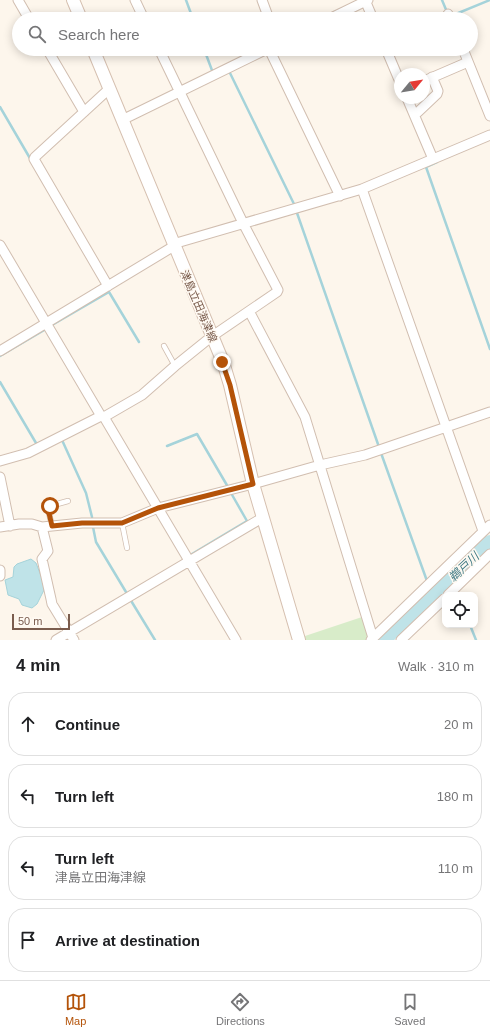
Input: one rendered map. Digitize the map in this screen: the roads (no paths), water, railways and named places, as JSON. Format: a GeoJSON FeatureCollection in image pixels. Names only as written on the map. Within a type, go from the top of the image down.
{"type":"FeatureCollection","features":[{"type":"Feature","properties":{"kind":"main road"},"geometry":{"type":"LineString","coordinates":[[73,0],[78,12]]}},
{"type":"Feature","properties":{"kind":"main road","name":"津島立田海津線"},"geometry":{"type":"LineString","coordinates":[[96,56],[222,362],[230,385],[262,518],[299,640]]}},
{"type":"Feature","properties":{"kind":"street"},"geometry":{"type":"LineString","coordinates":[[18,0],[25,12]]}},
{"type":"Feature","properties":{"kind":"street"},"geometry":{"type":"LineString","coordinates":[[135,0],[141,12]]}},
{"type":"Feature","properties":{"kind":"street"},"geometry":{"type":"LineString","coordinates":[[262,0],[266,12]]}},
{"type":"Feature","properties":{"kind":"street"},"geometry":{"type":"LineString","coordinates":[[343,12],[366,0],[370,12]]}},
{"type":"Feature","properties":{"kind":"street"},"geometry":{"type":"LineString","coordinates":[[51,56],[84,112]]}},
{"type":"Feature","properties":{"kind":"street"},"geometry":{"type":"LineString","coordinates":[[0,461],[28,453],[103,417],[142,395],[211,337],[278,290],[243,223],[162,56]]}},
{"type":"Feature","properties":{"kind":"street"},"geometry":{"type":"LineString","coordinates":[[122,120],[253,56]]}},
{"type":"Feature","properties":{"kind":"street"},"geometry":{"type":"LineString","coordinates":[[271,56],[340,196]]}},
{"type":"Feature","properties":{"kind":"street"},"geometry":{"type":"LineString","coordinates":[[389,56],[394,68]]}},
{"type":"Feature","properties":{"kind":"street"},"geometry":{"type":"LineString","coordinates":[[466,56],[490,116]]}},
{"type":"Feature","properties":{"kind":"street"},"geometry":{"type":"LineString","coordinates":[[430,78],[468,62]]}},
{"type":"Feature","properties":{"kind":"street"},"geometry":{"type":"LineString","coordinates":[[430,81],[438,91],[430,101]]}},
{"type":"Feature","properties":{"kind":"street"},"geometry":{"type":"LineString","coordinates":[[108,286],[34,159],[110,89]]}},
{"type":"Feature","properties":{"kind":"street"},"geometry":{"type":"LineString","coordinates":[[410,104],[433,159]]}},
{"type":"Feature","properties":{"kind":"street"},"geometry":{"type":"LineString","coordinates":[[414,114],[426,104]]}},
{"type":"Feature","properties":{"kind":"street"},"geometry":{"type":"LineString","coordinates":[[0,351],[174,245],[243,223],[362,189],[490,135]]}},
{"type":"Feature","properties":{"kind":"street"},"geometry":{"type":"LineString","coordinates":[[362,189],[483,531]]}},
{"type":"Feature","properties":{"kind":"street"},"geometry":{"type":"LineString","coordinates":[[0,245],[236,640]]}},
{"type":"Feature","properties":{"kind":"street"},"geometry":{"type":"LineString","coordinates":[[249,311],[305,417],[372,639],[490,525]]}},
{"type":"Feature","properties":{"kind":"street"},"geometry":{"type":"LineString","coordinates":[[0,527],[32,524],[42,527],[82,523],[122,523],[158,508],[320,465],[365,456],[490,412]]}},
{"type":"Feature","properties":{"kind":"street"},"geometry":{"type":"LineString","coordinates":[[0,477],[10,526]]}},
{"type":"Feature","properties":{"kind":"street"},"geometry":{"type":"LineString","coordinates":[[56,640],[72,636],[189,561],[262,518]]}},
{"type":"Feature","properties":{"kind":"street"},"geometry":{"type":"LineString","coordinates":[[42,527],[48,551],[42,558],[52,604],[72,636]]}},
{"type":"Feature","properties":{"kind":"street"},"geometry":{"type":"LineString","coordinates":[[451,592],[490,554]]}},
{"type":"Feature","properties":{"kind":"street"},"geometry":{"type":"LineString","coordinates":[[0,570],[0,576]]}},
{"type":"Feature","properties":{"kind":"street"},"geometry":{"type":"LineString","coordinates":[[403,639],[442,601]]}},
{"type":"Feature","properties":{"kind":"lane"},"geometry":{"type":"LineString","coordinates":[[164,346],[175,366]]}},
{"type":"Feature","properties":{"kind":"lane"},"geometry":{"type":"LineString","coordinates":[[52,526],[48,509],[50,506],[68,501]]}},
{"type":"Feature","properties":{"kind":"lane"},"geometry":{"type":"LineString","coordinates":[[122,523],[127,548]]}},
{"type":"Feature","properties":{"kind":"water"},"geometry":{"type":"Polygon","coordinates":[[[31,559],[36,563],[43,581],[44,590],[37,604],[32,608],[22,605],[19,599],[8,595],[5,580],[13,577],[14,567],[17,564],[31,559]]]}},
{"type":"Feature","properties":{"kind":"waterway"},"geometry":{"type":"LineString","coordinates":[[186,0],[190,12]]}},
{"type":"Feature","properties":{"kind":"waterway"},"geometry":{"type":"LineString","coordinates":[[442,0],[447,12]]}},
{"type":"Feature","properties":{"kind":"waterway"},"geometry":{"type":"LineString","coordinates":[[461,12],[490,0]]}},
{"type":"Feature","properties":{"kind":"waterway"},"geometry":{"type":"LineString","coordinates":[[207,56],[213,73]]}},
{"type":"Feature","properties":{"kind":"waterway"},"geometry":{"type":"LineString","coordinates":[[228,71],[294,204]]}},
{"type":"Feature","properties":{"kind":"waterway"},"geometry":{"type":"LineString","coordinates":[[0,107],[31,160]]}},
{"type":"Feature","properties":{"kind":"waterway"},"geometry":{"type":"LineString","coordinates":[[437,162],[426,167],[490,349]]}},
{"type":"Feature","properties":{"kind":"waterway"},"geometry":{"type":"LineString","coordinates":[[297,213],[379,447]]}},
{"type":"Feature","properties":{"kind":"waterway"},"geometry":{"type":"LineString","coordinates":[[52,325],[109,292],[108,291]]}},
{"type":"Feature","properties":{"kind":"waterway"},"geometry":{"type":"LineString","coordinates":[[109,292],[139,342]]}},
{"type":"Feature","properties":{"kind":"waterway"},"geometry":{"type":"LineString","coordinates":[[0,356],[46,329]]}},
{"type":"Feature","properties":{"kind":"waterway"},"geometry":{"type":"LineString","coordinates":[[0,382],[36,443]]}},
{"type":"Feature","properties":{"kind":"waterway"},"geometry":{"type":"LineString","coordinates":[[167,446],[197,434],[228,487]]}},
{"type":"Feature","properties":{"kind":"waterway"},"geometry":{"type":"LineString","coordinates":[[61,440],[86,493],[92,517]]}},
{"type":"Feature","properties":{"kind":"waterway"},"geometry":{"type":"LineString","coordinates":[[381,453],[427,581]]}},
{"type":"Feature","properties":{"kind":"waterway"},"geometry":{"type":"LineString","coordinates":[[192,554],[247,521],[231,493]]}},
{"type":"Feature","properties":{"kind":"waterway"},"geometry":{"type":"LineString","coordinates":[[93,527],[96,542],[126,592]]}},
{"type":"Feature","properties":{"kind":"waterway","name":"鵜戸川"},"geometry":{"type":"LineString","coordinates":[[384,640],[433,593],[490,542]]}},
{"type":"Feature","properties":{"kind":"waterway"},"geometry":{"type":"LineString","coordinates":[[130,599],[155,640]]}},
{"type":"Feature","properties":{"kind":"waterway"},"geometry":{"type":"LineString","coordinates":[[471,628],[476,640]]}}]}
